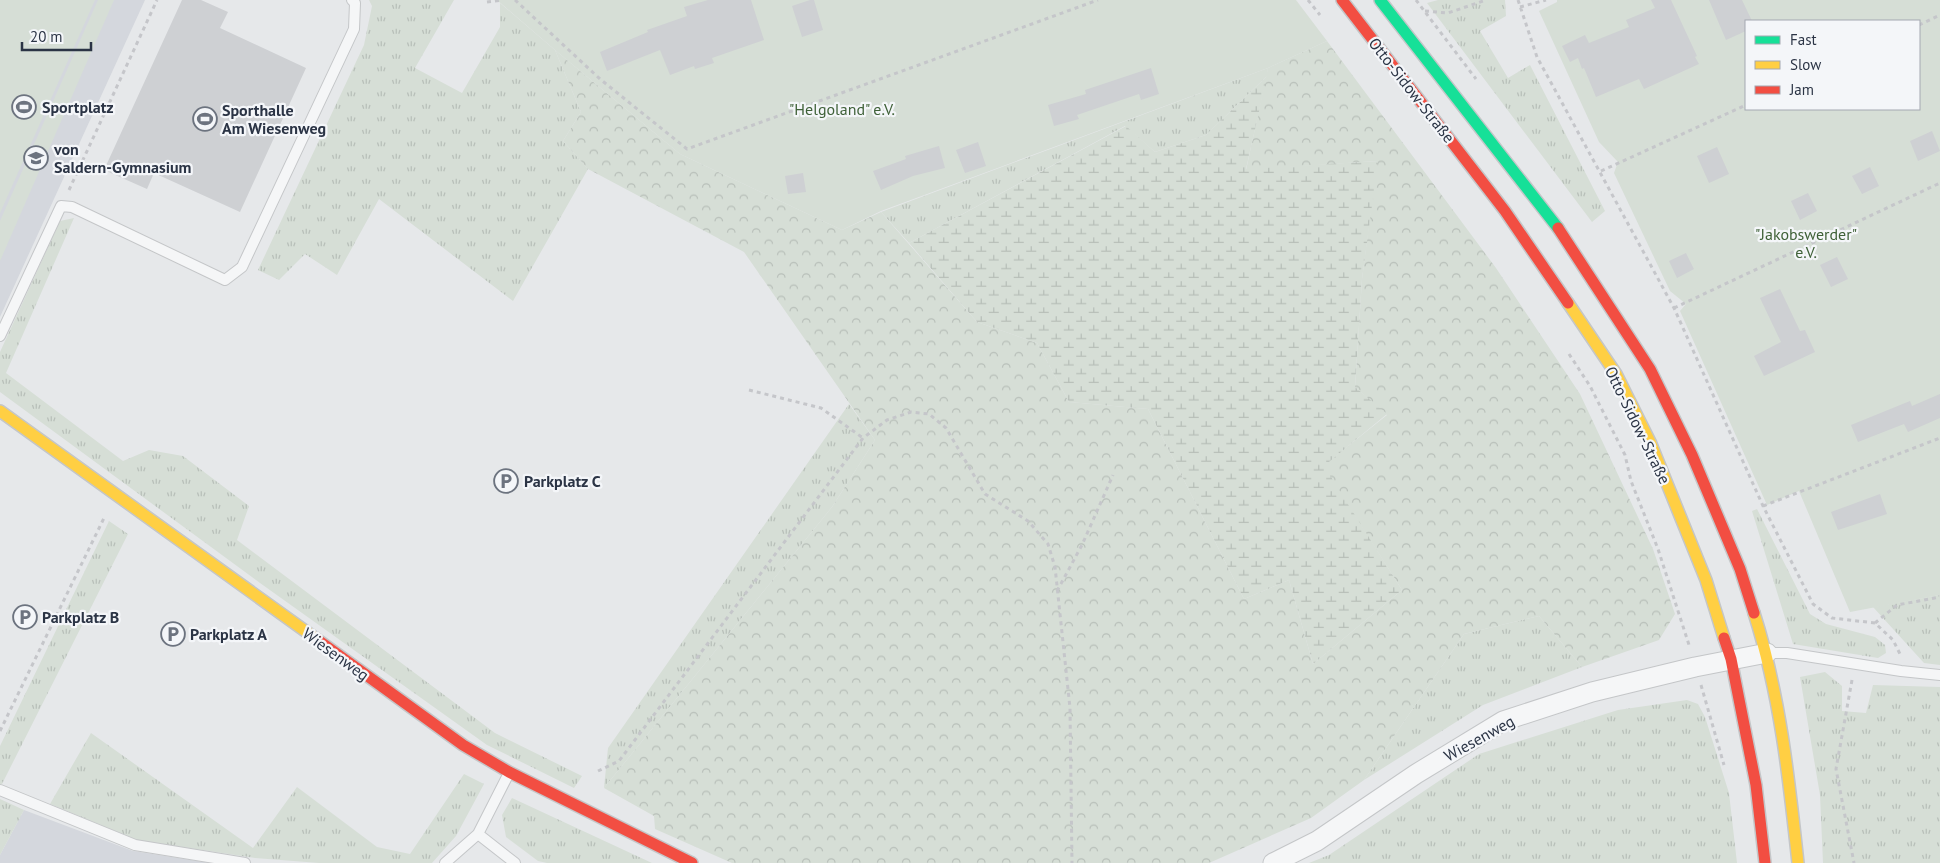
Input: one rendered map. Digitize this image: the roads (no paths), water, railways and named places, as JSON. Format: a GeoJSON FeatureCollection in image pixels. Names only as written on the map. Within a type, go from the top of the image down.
{"type":"FeatureCollection","features":[{"type":"Feature","properties":{"kind":"main road","name":"Otto-Sidow-Straße"},"geometry":{"type":"LineString","coordinates":[[1342,0],[1505,211],[1616,374],[1651,444],[1706,580],[1731,659],[1756,785],[1766,863]]}},
{"type":"Feature","properties":{"kind":"main road","name":"Otto-Sidow-Straße"},"geometry":{"type":"LineString","coordinates":[[1380,0],[1566,239],[1650,369],[1692,455],[1740,569],[1767,653],[1788,770],[1798,863]]}},
{"type":"Feature","properties":{"kind":"main road","name":"Wiesenweg"},"geometry":{"type":"LineString","coordinates":[[0,412],[464,745],[509,772],[692,863]]}},
{"type":"Feature","properties":{"kind":"street","name":"Wiesenweg"},"geometry":{"type":"LineString","coordinates":[[1273,863],[1317,841],[1416,774],[1503,721],[1592,692],[1695,667],[1767,653]]}},
{"type":"Feature","properties":{"kind":"lane"},"geometry":{"type":"LineString","coordinates":[[0,336],[61,206],[72,207],[225,280],[242,267],[354,30],[355,3],[352,0]]}},
{"type":"Feature","properties":{"kind":"lane"},"geometry":{"type":"LineString","coordinates":[[1767,653],[1787,653],[1855,665],[1940,675]]}},
{"type":"Feature","properties":{"kind":"lane"},"geometry":{"type":"LineString","coordinates":[[445,863],[478,834],[509,772]]}},
{"type":"Feature","properties":{"kind":"lane"},"geometry":{"type":"LineString","coordinates":[[0,790],[135,846],[245,863]]}},
{"type":"Feature","properties":{"kind":"lane"},"geometry":{"type":"LineString","coordinates":[[478,834],[515,863]]}},
{"type":"Feature","properties":{"kind":"place","name":"Sportplatz"},"geometry":{"type":"Point","coordinates":[24,107]}},
{"type":"Feature","properties":{"kind":"place","name":"Sporthalle Am Wiesenweg"},"geometry":{"type":"Point","coordinates":[205,119]}},
{"type":"Feature","properties":{"kind":"place","name":"von Saldern-Gymnasium"},"geometry":{"type":"Point","coordinates":[36,158]}},
{"type":"Feature","properties":{"kind":"place","name":"Parkplatz C"},"geometry":{"type":"Point","coordinates":[506,481]}},
{"type":"Feature","properties":{"kind":"place","name":"Parkplatz B"},"geometry":{"type":"Point","coordinates":[25,617]}},
{"type":"Feature","properties":{"kind":"place","name":"Parkplatz A"},"geometry":{"type":"Point","coordinates":[173,634]}},
{"type":"Feature","properties":{"kind":"park label","name":"\"Helgoland\" e.V."},"geometry":{"type":"Point","coordinates":[842,109]}},
{"type":"Feature","properties":{"kind":"park label","name":"\"Jakobswerder\" e.V."},"geometry":{"type":"Point","coordinates":[1806,243]}}]}
